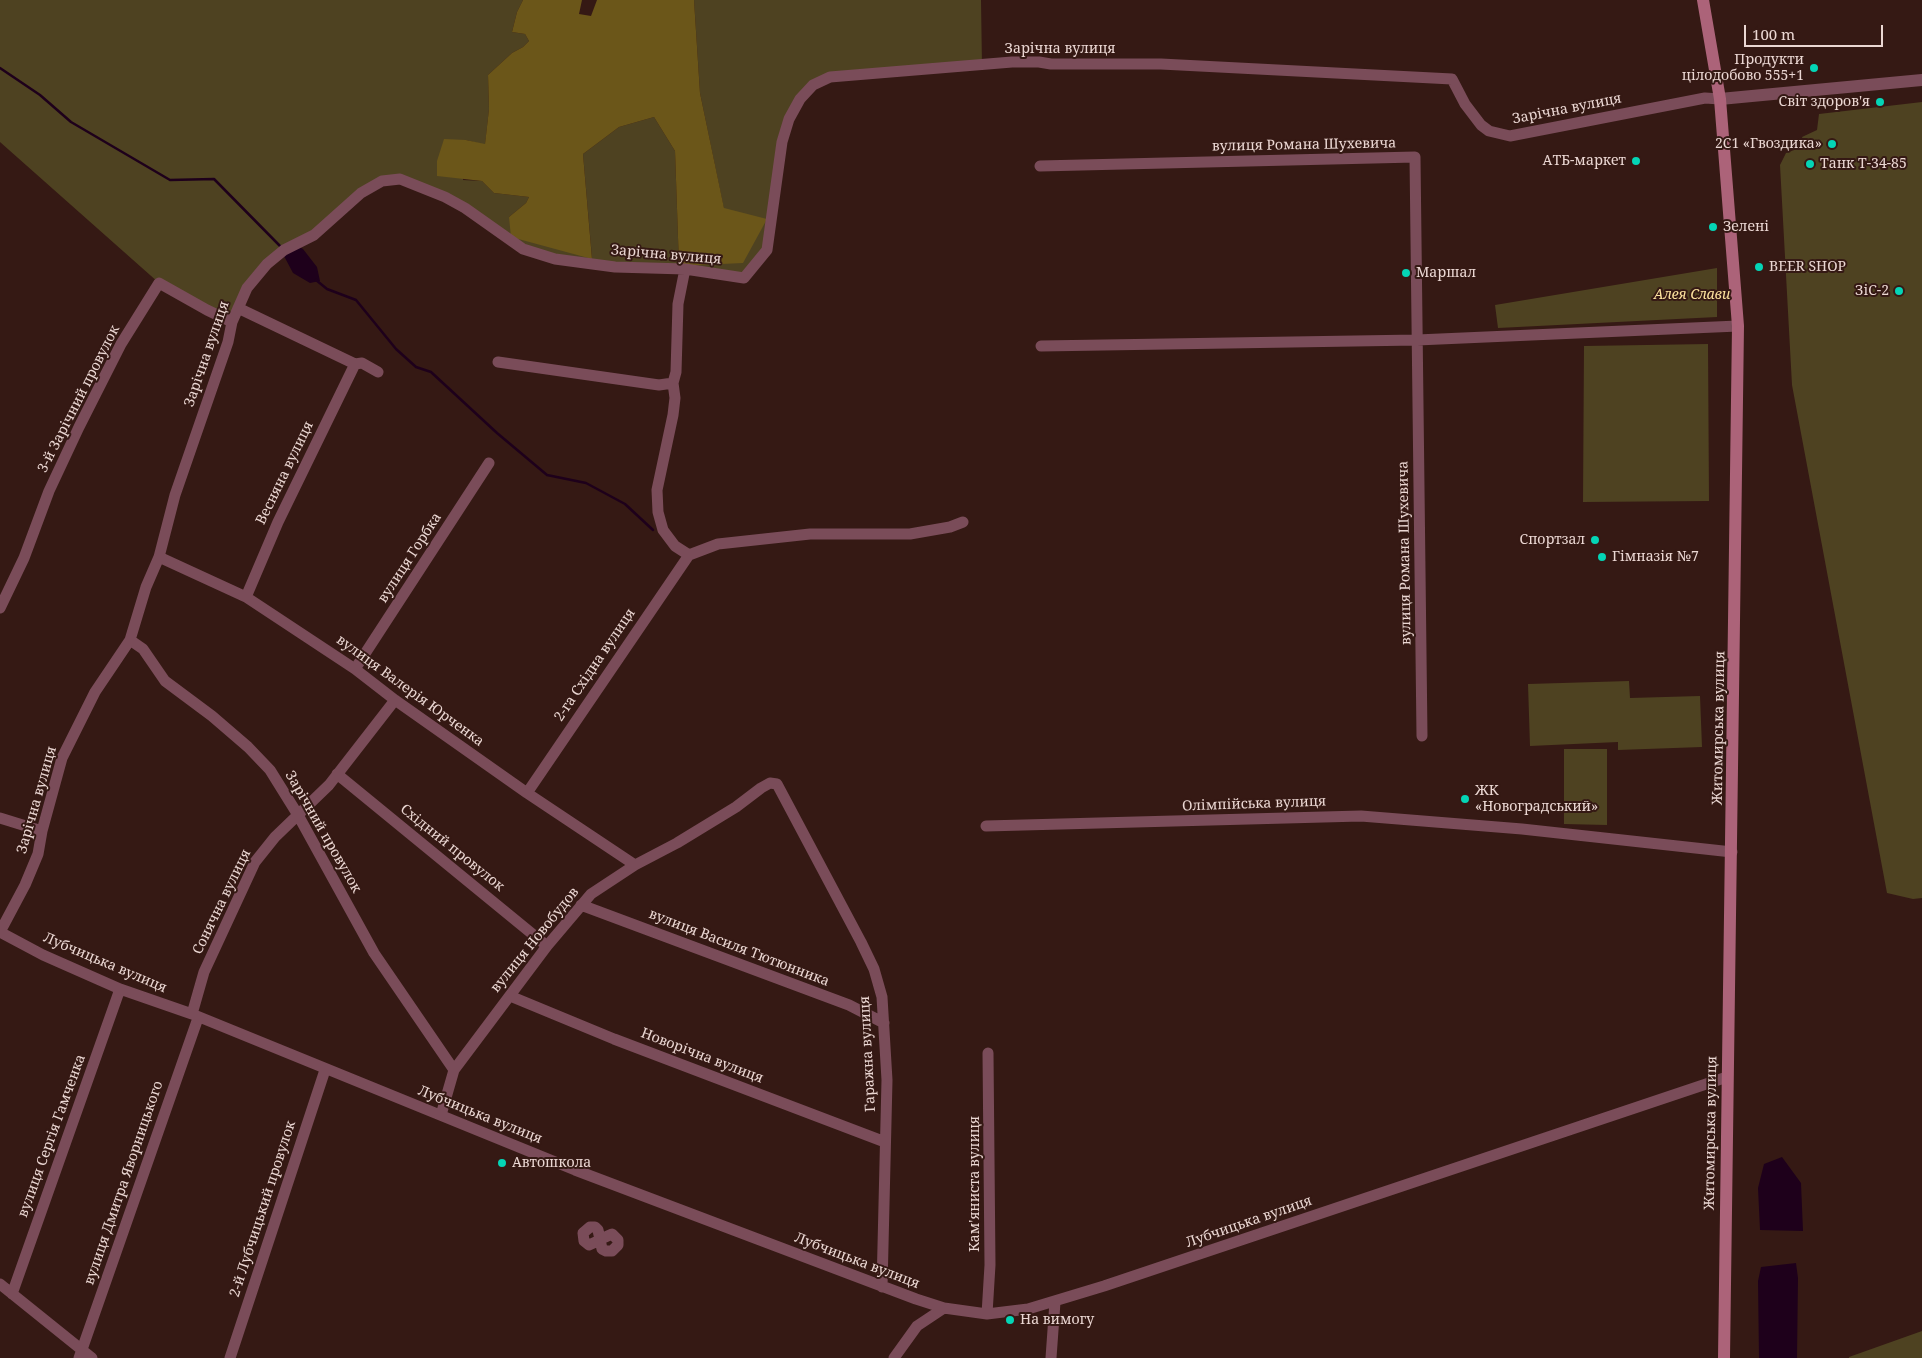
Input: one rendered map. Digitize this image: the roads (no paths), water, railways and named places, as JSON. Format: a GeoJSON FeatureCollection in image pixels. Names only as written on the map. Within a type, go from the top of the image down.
{"type":"FeatureCollection","features":[{"type":"Feature","properties":{"kind":"main road","name":"Житомирська вулиця"},"geometry":{"type":"LineString","coordinates":[[1703,0],[1720,99],[1738,326],[1724,1358]]}},
{"type":"Feature","properties":{"kind":"street","name":"Зарічна вулиця"},"geometry":{"type":"LineString","coordinates":[[0,932],[25,885],[38,854],[42,831],[62,758],[95,692],[130,640],[146,587],[159,557],[175,494],[238,308],[255,275],[266,264],[284,250],[314,235],[360,193],[382,181],[400,179],[451,201],[523,249],[547,257],[615,267],[685,269],[744,278],[767,250],[782,142],[789,119],[800,99],[813,85],[830,77],[1012,62],[1039,62],[1051,64],[1164,65],[1452,79],[1465,104],[1481,125],[1489,132],[1510,136],[1705,98],[1720,99]]}},
{"type":"Feature","properties":{"kind":"street"},"geometry":{"type":"LineString","coordinates":[[1720,99],[1922,80]]}},
{"type":"Feature","properties":{"kind":"street","name":"вулиця Романа Шухевича"},"geometry":{"type":"LineString","coordinates":[[1040,166],[1414,157],[1422,736]]}},
{"type":"Feature","properties":{"kind":"street"},"geometry":{"type":"LineString","coordinates":[[685,269],[678,304],[673,415],[657,490],[658,512],[663,530],[675,546],[689,555],[718,544],[810,534],[910,534],[950,527],[962,522]]}},
{"type":"Feature","properties":{"kind":"street","name":"3-й Зарічний провулок"},"geometry":{"type":"LineString","coordinates":[[0,608],[24,558],[49,491],[79,428],[121,344],[159,282],[232,322]]}},
{"type":"Feature","properties":{"kind":"street"},"geometry":{"type":"LineString","coordinates":[[238,308],[355,364],[362,363],[378,372]]}},
{"type":"Feature","properties":{"kind":"street"},"geometry":{"type":"LineString","coordinates":[[1041,346],[1417,340],[1738,326]]}},
{"type":"Feature","properties":{"kind":"street"},"geometry":{"type":"LineString","coordinates":[[498,362],[659,385],[673,382]]}},
{"type":"Feature","properties":{"kind":"street","name":"Весняна вулиця"},"geometry":{"type":"LineString","coordinates":[[246,597],[278,522],[355,364]]}},
{"type":"Feature","properties":{"kind":"street","name":"вулиця Горбка"},"geometry":{"type":"LineString","coordinates":[[355,669],[489,464]]}},
{"type":"Feature","properties":{"kind":"street","name":"2-га Східна вулиця"},"geometry":{"type":"LineString","coordinates":[[527,793],[689,555]]}},
{"type":"Feature","properties":{"kind":"street","name":"вулиця Валерія Юрченка"},"geometry":{"type":"LineString","coordinates":[[159,557],[246,597],[355,669],[395,700],[527,793],[635,865]]}},
{"type":"Feature","properties":{"kind":"street","name":"Зарічний провулок"},"geometry":{"type":"LineString","coordinates":[[130,640],[142,650],[165,681],[212,716],[248,747],[270,770],[298,815],[374,953],[454,1070]]}},
{"type":"Feature","properties":{"kind":"street","name":"Сонячна вулиця"},"geometry":{"type":"LineString","coordinates":[[195,1016],[204,972],[256,862],[275,837],[338,774],[395,700]]}},
{"type":"Feature","properties":{"kind":"street","name":"Східний провулок"},"geometry":{"type":"LineString","coordinates":[[338,774],[547,946]]}},
{"type":"Feature","properties":{"kind":"street","name":"вулиця Новобудов"},"geometry":{"type":"LineString","coordinates":[[441,1115],[454,1070],[547,946],[581,905],[605,883],[677,843],[736,807],[770,783],[777,784]]}},
{"type":"Feature","properties":{"kind":"street","name":"Гаражна вулиця"},"geometry":{"type":"LineString","coordinates":[[777,784],[874,969],[882,997],[887,1080],[882,1287]]}},
{"type":"Feature","properties":{"kind":"street","name":"Олімпійська вулиця"},"geometry":{"type":"LineString","coordinates":[[986,826],[1361,816],[1522,829],[1732,852]]}},
{"type":"Feature","properties":{"kind":"street"},"geometry":{"type":"LineString","coordinates":[[0,818],[42,831]]}},
{"type":"Feature","properties":{"kind":"street","name":"вулиця Василя Тютюнника"},"geometry":{"type":"LineString","coordinates":[[581,905],[848,1005],[884,1023]]}},
{"type":"Feature","properties":{"kind":"street","name":"Лубчицька вулиця"},"geometry":{"type":"LineString","coordinates":[[0,932],[43,955],[120,989],[195,1016],[575,1170],[882,1287],[944,1308],[988,1314],[1007,1313],[1055,1302],[1513,1151],[1727,1077]]}},
{"type":"Feature","properties":{"kind":"street","name":"вулиця Сергія Гамченка"},"geometry":{"type":"LineString","coordinates":[[12,1294],[120,989]]}},
{"type":"Feature","properties":{"kind":"street","name":"Новорічна вулиця"},"geometry":{"type":"LineString","coordinates":[[510,996],[614,1039],[885,1142]]}},
{"type":"Feature","properties":{"kind":"street","name":"вулиця Дмитра Яворницького"},"geometry":{"type":"LineString","coordinates":[[80,1354],[195,1016]]}},
{"type":"Feature","properties":{"kind":"street","name":"Кам'яниста вулиця"},"geometry":{"type":"LineString","coordinates":[[988,1053],[990,1264],[988,1314]]}},
{"type":"Feature","properties":{"kind":"street","name":"2-й Лубчицький провулок"},"geometry":{"type":"LineString","coordinates":[[230,1358],[325,1070]]}},
{"type":"Feature","properties":{"kind":"street"},"geometry":{"type":"LineString","coordinates":[[0,1284],[80,1354],[92,1358]]}},
{"type":"Feature","properties":{"kind":"street"},"geometry":{"type":"LineString","coordinates":[[1051,1358],[1055,1302]]}},
{"type":"Feature","properties":{"kind":"street"},"geometry":{"type":"LineString","coordinates":[[894,1358],[916,1326],[944,1308]]}},
{"type":"Feature","properties":{"kind":"waterway"},"geometry":{"type":"LineString","coordinates":[[0,68],[40,95],[71,122],[170,180],[214,179],[281,247]]}},
{"type":"Feature","properties":{"kind":"waterway"},"geometry":{"type":"LineString","coordinates":[[316,280],[327,289],[356,300],[396,349],[416,367],[431,372],[497,433],[547,475],[586,483],[625,504],[653,530]]}},
{"type":"Feature","properties":{"kind":"place","name":"Продукти цілодобово 555+1"},"geometry":{"type":"Point","coordinates":[1814,68]}},
{"type":"Feature","properties":{"kind":"place","name":"Світ здоров'я"},"geometry":{"type":"Point","coordinates":[1880,102]}},
{"type":"Feature","properties":{"kind":"place","name":"2С1 «Гвоздика»"},"geometry":{"type":"Point","coordinates":[1832,144]}},
{"type":"Feature","properties":{"kind":"place","name":"АТБ-маркет"},"geometry":{"type":"Point","coordinates":[1636,161]}},
{"type":"Feature","properties":{"kind":"place","name":"Танк Т-34-85"},"geometry":{"type":"Point","coordinates":[1810,164]}},
{"type":"Feature","properties":{"kind":"place","name":"Зелені"},"geometry":{"type":"Point","coordinates":[1713,227]}},
{"type":"Feature","properties":{"kind":"place","name":"BEER SHOP"},"geometry":{"type":"Point","coordinates":[1759,267]}},
{"type":"Feature","properties":{"kind":"place","name":"Маршал"},"geometry":{"type":"Point","coordinates":[1406,273]}},
{"type":"Feature","properties":{"kind":"place","name":"ЗіС-2"},"geometry":{"type":"Point","coordinates":[1899,291]}},
{"type":"Feature","properties":{"kind":"place","name":"Спортзал"},"geometry":{"type":"Point","coordinates":[1595,540]}},
{"type":"Feature","properties":{"kind":"place","name":"Гімназія №7"},"geometry":{"type":"Point","coordinates":[1602,557]}},
{"type":"Feature","properties":{"kind":"place","name":"ЖК «Новоградський»"},"geometry":{"type":"Point","coordinates":[1465,799]}},
{"type":"Feature","properties":{"kind":"place","name":"Автошкола"},"geometry":{"type":"Point","coordinates":[502,1163]}},
{"type":"Feature","properties":{"kind":"place","name":"На вимогу"},"geometry":{"type":"Point","coordinates":[1010,1320]}},
{"type":"Feature","properties":{"kind":"park label","name":"Алея Слави"},"geometry":{"type":"Point","coordinates":[1692,295]}}]}
